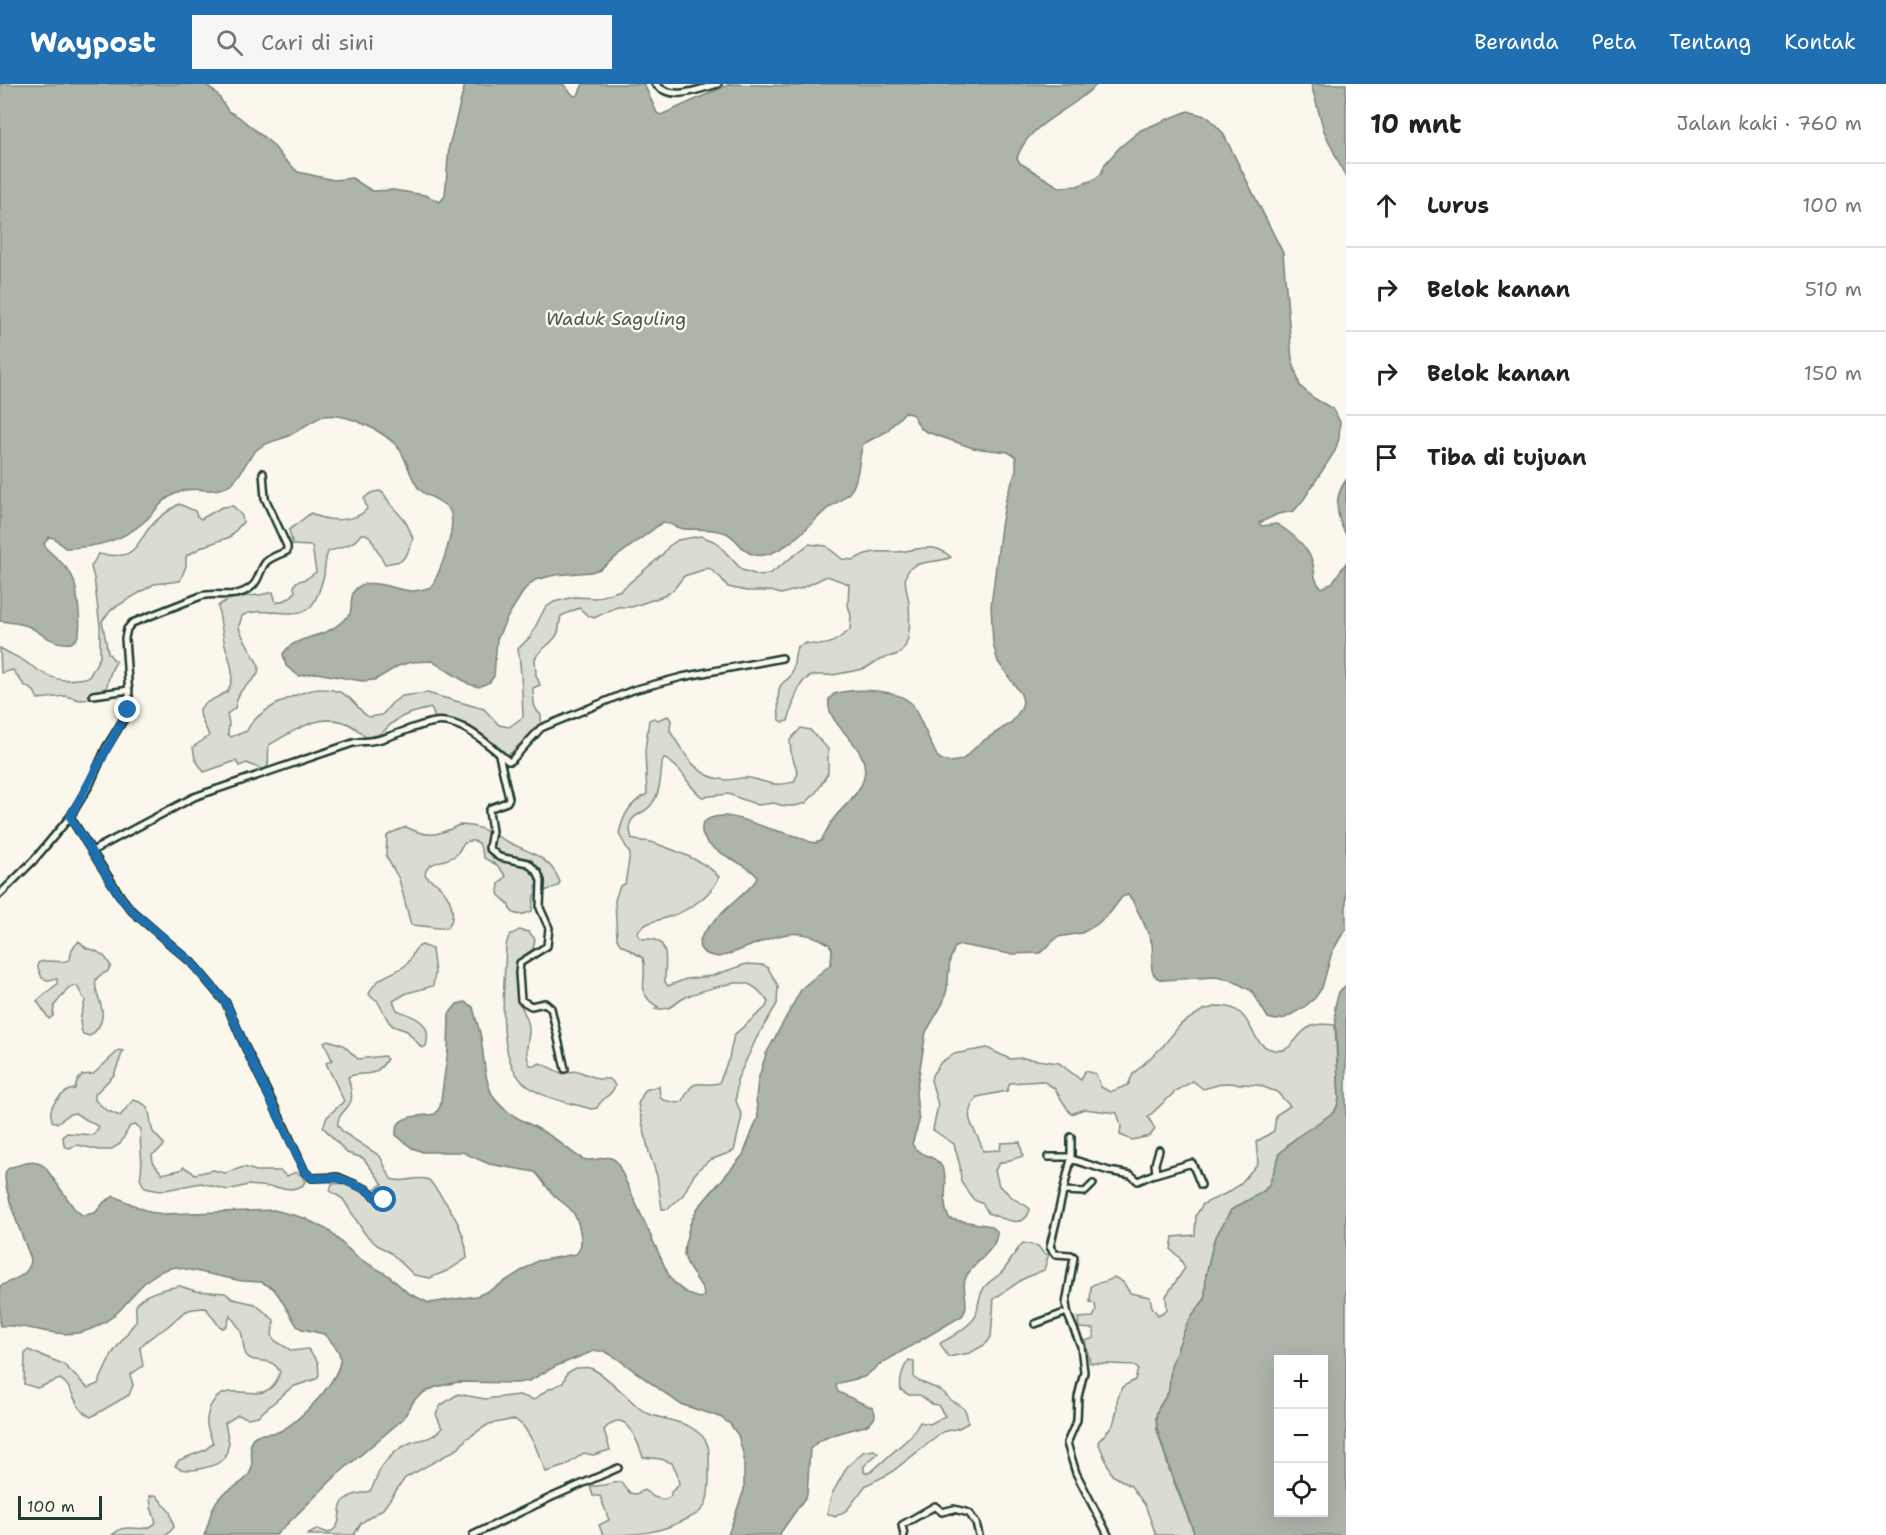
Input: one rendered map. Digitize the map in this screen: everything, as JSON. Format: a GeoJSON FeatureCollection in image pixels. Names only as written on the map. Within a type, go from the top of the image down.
{"type":"FeatureCollection","features":[{"type":"Feature","properties":{"kind":"street"},"geometry":{"type":"LineString","coordinates":[[655,84],[666,92],[675,94],[718,84]]}},
{"type":"Feature","properties":{"kind":"street"},"geometry":{"type":"LineString","coordinates":[[0,894],[34,860],[70,817],[90,783],[106,748],[127,714],[129,690],[124,638],[132,623],[201,596],[213,593],[232,595],[245,591],[257,581],[268,561],[287,551],[287,546],[265,498],[263,473]]}},
{"type":"Feature","properties":{"kind":"street"},"geometry":{"type":"LineString","coordinates":[[92,851],[194,797],[353,743],[379,740],[434,722],[446,722],[457,725],[486,741],[508,760],[513,760],[536,732],[648,684],[782,658]]}},
{"type":"Feature","properties":{"kind":"street"},"geometry":{"type":"LineString","coordinates":[[93,695],[129,690]]}},
{"type":"Feature","properties":{"kind":"street"},"geometry":{"type":"LineString","coordinates":[[499,753],[509,798],[507,802],[489,811],[492,831],[489,848],[499,857],[528,863],[537,870],[541,878],[540,908],[549,928],[547,946],[520,963],[521,1000],[531,1006],[545,1003],[551,1008],[565,1070]]}},
{"type":"Feature","properties":{"kind":"street"},"geometry":{"type":"LineString","coordinates":[[70,817],[111,885],[132,911],[192,963],[226,1003],[305,1172],[312,1178],[338,1178],[366,1189],[377,1198],[384,1200]]}},
{"type":"Feature","properties":{"kind":"street"},"geometry":{"type":"LineString","coordinates":[[1071,1137],[1071,1158],[1050,1247],[1055,1254],[1074,1257],[1066,1298],[1067,1312],[1081,1346],[1084,1372],[1078,1397],[1077,1420],[1067,1443],[1076,1473],[1108,1535]]}},
{"type":"Feature","properties":{"kind":"street"},"geometry":{"type":"LineString","coordinates":[[1155,1174],[1159,1150]]}},
{"type":"Feature","properties":{"kind":"street"},"geometry":{"type":"LineString","coordinates":[[1048,1158],[1071,1158],[1109,1171],[1131,1175],[1136,1181],[1192,1163],[1201,1185]]}},
{"type":"Feature","properties":{"kind":"street"},"geometry":{"type":"LineString","coordinates":[[1064,1191],[1085,1192],[1093,1184]]}},
{"type":"Feature","properties":{"kind":"street"},"geometry":{"type":"LineString","coordinates":[[1035,1324],[1067,1312]]}},
{"type":"Feature","properties":{"kind":"street"},"geometry":{"type":"LineString","coordinates":[[473,1535],[618,1468]]}},
{"type":"Feature","properties":{"kind":"street"},"geometry":{"type":"LineString","coordinates":[[903,1535],[902,1525],[935,1506],[942,1512],[954,1509],[969,1514],[976,1523],[979,1535]]}},
{"type":"Feature","properties":{"kind":"shaded area"},"geometry":{"type":"Polygon","coordinates":[[[380,491],[409,528],[413,539],[407,554],[401,561],[385,564],[370,537],[361,534],[350,544],[328,552],[320,589],[308,609],[291,613],[260,612],[242,616],[240,631],[259,666],[258,674],[241,690],[235,708],[227,714],[228,734],[231,737],[247,731],[259,716],[280,702],[303,692],[322,689],[334,690],[343,694],[369,717],[382,715],[392,703],[402,696],[427,693],[484,709],[499,725],[509,727],[523,717],[518,649],[530,637],[545,608],[554,602],[574,597],[596,598],[621,590],[678,540],[701,536],[716,542],[742,570],[761,576],[771,573],[809,544],[826,546],[842,559],[854,560],[874,552],[900,552],[920,548],[941,550],[951,557],[916,565],[908,571],[905,580],[910,617],[904,649],[900,653],[879,660],[863,669],[835,675],[808,677],[797,692],[788,721],[783,722],[779,719],[779,688],[791,675],[797,647],[806,643],[825,645],[850,630],[849,584],[827,576],[802,588],[781,594],[771,591],[747,591],[728,587],[709,568],[684,576],[666,595],[632,607],[617,607],[594,618],[579,608],[561,616],[556,637],[535,659],[536,675],[540,685],[533,688],[534,700],[536,709],[541,715],[541,723],[510,754],[504,754],[464,725],[435,718],[431,708],[406,715],[393,722],[381,733],[365,737],[354,727],[342,721],[317,721],[269,745],[266,768],[262,769],[247,763],[239,766],[236,761],[204,772],[195,759],[193,747],[209,736],[200,709],[204,704],[227,692],[232,680],[232,668],[218,606],[238,597],[273,592],[276,603],[290,598],[295,592],[296,582],[316,572],[312,546],[293,545],[289,530],[311,513],[324,518],[340,520],[362,514],[367,509],[364,499],[371,493],[380,491]]]}},
{"type":"Feature","properties":{"kind":"shaded area"},"geometry":{"type":"Polygon","coordinates":[[[179,504],[195,511],[201,519],[222,507],[233,506],[242,516],[243,522],[230,537],[204,546],[186,556],[186,566],[180,581],[154,584],[112,609],[102,621],[108,653],[116,662],[103,698],[80,700],[65,696],[38,699],[34,691],[24,685],[13,670],[1,673],[0,648],[51,677],[71,680],[89,677],[100,657],[100,626],[91,567],[98,554],[118,556],[130,552],[153,524],[179,504]]]}},
{"type":"Feature","properties":{"kind":"shaded area"},"geometry":{"type":"Polygon","coordinates":[[[668,716],[671,720],[670,731],[686,756],[707,775],[726,780],[749,778],[778,784],[794,782],[798,773],[791,753],[790,740],[801,728],[810,730],[828,749],[828,773],[806,803],[795,806],[774,803],[758,805],[728,794],[702,797],[681,772],[664,758],[660,785],[654,801],[630,824],[632,839],[651,842],[687,856],[706,866],[719,877],[711,890],[692,906],[678,914],[648,924],[637,933],[640,938],[655,940],[663,947],[666,958],[665,982],[668,986],[686,979],[712,976],[746,964],[764,965],[778,986],[777,1004],[757,1037],[737,1080],[736,1101],[742,1116],[734,1151],[710,1160],[701,1167],[683,1195],[668,1209],[662,1209],[657,1176],[638,1104],[645,1090],[659,1086],[660,1097],[663,1100],[678,1103],[683,1101],[694,1085],[719,1083],[729,1058],[734,1035],[766,1007],[768,1002],[754,987],[738,983],[696,993],[668,1008],[655,1009],[658,1007],[650,1002],[644,991],[643,958],[620,944],[617,939],[615,900],[620,886],[625,884],[630,854],[619,834],[628,810],[647,794],[645,751],[649,720],[654,718],[658,720],[668,716]]]}},
{"type":"Feature","properties":{"kind":"shaded area"},"geometry":{"type":"Polygon","coordinates":[[[459,825],[484,830],[538,856],[555,873],[560,882],[558,886],[534,895],[532,911],[520,915],[515,914],[499,895],[499,884],[506,876],[497,865],[484,858],[479,843],[468,841],[452,858],[433,864],[426,870],[425,875],[449,898],[452,911],[451,923],[447,928],[411,925],[399,879],[386,856],[387,836],[406,827],[420,833],[433,834],[445,832],[459,825]]]}},
{"type":"Feature","properties":{"kind":"shaded area"},"geometry":{"type":"Polygon","coordinates":[[[519,930],[529,932],[535,939],[533,949],[517,961],[518,990],[529,1028],[528,1061],[530,1065],[535,1066],[540,1063],[563,1074],[578,1071],[598,1079],[609,1079],[615,1086],[597,1108],[591,1109],[564,1102],[530,1088],[515,1072],[509,1059],[504,1027],[503,994],[506,949],[511,934],[519,930]]]}},
{"type":"Feature","properties":{"kind":"shaded area"},"geometry":{"type":"Polygon","coordinates":[[[79,941],[86,948],[105,957],[111,966],[107,972],[98,977],[95,983],[102,1017],[99,1026],[90,1036],[83,1034],[81,1030],[85,1001],[77,986],[68,988],[54,1006],[53,1016],[49,1019],[37,1001],[57,984],[57,979],[42,978],[38,963],[70,959],[72,949],[79,941]]]}},
{"type":"Feature","properties":{"kind":"shaded area"},"geometry":{"type":"Polygon","coordinates":[[[422,945],[432,949],[435,973],[433,986],[407,993],[393,1001],[397,1010],[416,1018],[425,1026],[428,1038],[426,1046],[422,1048],[407,1031],[389,1022],[377,1000],[369,994],[372,987],[381,979],[407,964],[414,951],[422,945]]]}},
{"type":"Feature","properties":{"kind":"shaded area"},"geometry":{"type":"Polygon","coordinates":[[[1219,1006],[1239,1012],[1259,1041],[1265,1047],[1274,1050],[1287,1048],[1309,1027],[1320,1024],[1335,1025],[1339,1099],[1334,1112],[1288,1144],[1269,1185],[1264,1191],[1231,1210],[1214,1240],[1206,1275],[1205,1299],[1192,1315],[1170,1376],[1169,1391],[1156,1417],[1157,1429],[1170,1472],[1195,1535],[1156,1535],[1145,1505],[1131,1486],[1112,1475],[1098,1442],[1113,1425],[1122,1387],[1135,1380],[1138,1369],[1133,1365],[1090,1363],[1085,1341],[1094,1338],[1094,1329],[1079,1328],[1078,1318],[1093,1317],[1096,1311],[1095,1304],[1090,1302],[1091,1286],[1114,1277],[1123,1282],[1130,1293],[1150,1297],[1152,1307],[1158,1315],[1167,1310],[1166,1296],[1185,1268],[1179,1257],[1171,1250],[1173,1237],[1195,1235],[1196,1215],[1203,1204],[1229,1192],[1241,1183],[1258,1163],[1256,1142],[1274,1131],[1276,1115],[1290,1106],[1277,1092],[1258,1085],[1225,1083],[1203,1089],[1193,1081],[1176,1091],[1148,1117],[1155,1129],[1150,1136],[1132,1140],[1120,1135],[1121,1125],[1117,1113],[1084,1109],[1071,1114],[1054,1088],[1043,1081],[1010,1083],[1007,1091],[977,1097],[972,1105],[970,1118],[983,1151],[1000,1150],[1001,1143],[1020,1142],[1023,1156],[1000,1163],[995,1170],[999,1186],[1030,1209],[1023,1220],[1012,1221],[988,1213],[983,1204],[974,1200],[961,1182],[960,1166],[954,1144],[933,1130],[938,1105],[931,1080],[941,1062],[954,1054],[987,1048],[1010,1059],[1022,1058],[1059,1063],[1081,1080],[1085,1071],[1096,1074],[1101,1087],[1110,1092],[1128,1085],[1133,1074],[1163,1046],[1181,1024],[1203,1010],[1219,1006]]]}},
{"type":"Feature","properties":{"kind":"shaded area"},"geometry":{"type":"Polygon","coordinates":[[[328,1040],[343,1045],[358,1059],[384,1056],[387,1059],[373,1073],[348,1077],[351,1101],[340,1116],[338,1126],[344,1133],[380,1156],[391,1179],[429,1180],[436,1189],[454,1216],[466,1247],[467,1258],[449,1270],[430,1278],[414,1275],[391,1253],[377,1245],[365,1234],[343,1199],[330,1191],[332,1184],[345,1183],[367,1193],[383,1184],[363,1158],[347,1153],[323,1127],[327,1117],[344,1101],[326,1063],[332,1060],[324,1042],[328,1040]]]}},
{"type":"Feature","properties":{"kind":"shaded area"},"geometry":{"type":"Polygon","coordinates":[[[119,1050],[123,1051],[114,1075],[95,1094],[95,1100],[106,1110],[120,1116],[133,1100],[147,1108],[153,1132],[164,1144],[152,1155],[153,1162],[162,1174],[184,1167],[195,1174],[213,1170],[225,1173],[244,1167],[256,1171],[280,1171],[287,1176],[296,1172],[305,1182],[302,1186],[292,1189],[248,1185],[228,1190],[201,1183],[160,1191],[145,1188],[140,1179],[141,1129],[136,1125],[130,1126],[120,1144],[110,1150],[78,1145],[69,1148],[64,1146],[63,1136],[67,1133],[93,1135],[99,1127],[75,1113],[57,1123],[52,1121],[52,1107],[64,1094],[75,1089],[82,1075],[93,1074],[119,1050]]]}},
{"type":"Feature","properties":{"kind":"shaded area"},"geometry":{"type":"Polygon","coordinates":[[[1023,1243],[1038,1246],[1044,1254],[1049,1254],[1044,1270],[1023,1279],[994,1299],[991,1337],[986,1344],[970,1353],[948,1357],[940,1343],[974,1319],[984,1288],[999,1275],[1023,1243]]]}},
{"type":"Feature","properties":{"kind":"shaded area"},"geometry":{"type":"Polygon","coordinates":[[[180,1286],[195,1291],[225,1293],[233,1299],[255,1304],[274,1320],[272,1335],[274,1340],[292,1351],[308,1349],[318,1362],[319,1375],[316,1379],[292,1387],[258,1416],[248,1418],[238,1415],[225,1423],[229,1443],[225,1458],[208,1467],[193,1470],[180,1469],[175,1466],[179,1460],[205,1450],[213,1443],[207,1420],[210,1407],[217,1397],[226,1393],[266,1391],[274,1385],[280,1372],[272,1363],[251,1359],[247,1356],[240,1330],[230,1316],[227,1325],[223,1328],[206,1308],[192,1309],[184,1313],[140,1348],[143,1366],[130,1375],[133,1385],[129,1395],[91,1417],[80,1408],[68,1387],[60,1379],[37,1388],[24,1384],[25,1354],[28,1350],[63,1364],[88,1388],[98,1384],[112,1354],[136,1321],[136,1306],[139,1301],[155,1292],[180,1286]]]}},
{"type":"Feature","properties":{"kind":"shaded area"},"geometry":{"type":"Polygon","coordinates":[[[909,1360],[914,1362],[914,1378],[943,1392],[950,1400],[962,1407],[966,1411],[968,1423],[943,1432],[889,1474],[866,1485],[847,1510],[835,1517],[827,1513],[832,1494],[847,1467],[863,1452],[874,1450],[878,1453],[864,1466],[864,1472],[871,1472],[911,1436],[920,1422],[930,1424],[945,1416],[938,1405],[932,1404],[920,1395],[909,1395],[901,1390],[902,1374],[909,1360]]]}},
{"type":"Feature","properties":{"kind":"shaded area"},"geometry":{"type":"Polygon","coordinates":[[[576,1368],[595,1370],[639,1408],[685,1425],[701,1435],[709,1450],[709,1487],[707,1501],[700,1512],[656,1531],[603,1535],[599,1525],[609,1520],[600,1496],[593,1496],[590,1486],[621,1482],[630,1493],[636,1494],[644,1490],[664,1500],[671,1496],[671,1492],[679,1485],[672,1463],[643,1457],[630,1428],[619,1421],[612,1423],[604,1430],[610,1450],[593,1455],[584,1453],[565,1466],[546,1472],[534,1443],[524,1427],[516,1420],[511,1420],[489,1424],[466,1439],[459,1448],[405,1478],[383,1509],[361,1523],[354,1535],[307,1535],[318,1529],[328,1533],[334,1530],[339,1521],[343,1502],[352,1496],[370,1491],[382,1467],[397,1450],[437,1433],[442,1428],[436,1414],[441,1405],[458,1394],[485,1399],[519,1395],[534,1400],[547,1390],[563,1383],[567,1373],[576,1368]]]}},
{"type":"Feature","properties":{"kind":"shaded area"},"geometry":{"type":"Polygon","coordinates":[[[156,1495],[170,1512],[174,1527],[167,1535],[112,1535],[121,1529],[152,1526],[156,1522],[150,1496],[156,1495]]]}},
{"type":"Feature","properties":{"kind":"water","name":"Waduk Saguling"},"geometry":{"type":"Polygon","coordinates":[[[0,84],[206,84],[218,95],[228,111],[239,117],[272,144],[298,172],[334,180],[352,178],[372,191],[393,190],[425,195],[440,202],[445,196],[449,146],[465,84],[563,84],[574,96],[578,95],[583,84],[644,84],[657,113],[661,115],[730,84],[800,86],[807,84],[1098,84],[1032,133],[1017,158],[1020,163],[1059,187],[1077,186],[1093,180],[1101,174],[1105,164],[1120,147],[1141,130],[1188,111],[1208,117],[1223,133],[1283,253],[1292,359],[1300,386],[1312,397],[1333,409],[1340,422],[1335,451],[1304,499],[1294,511],[1278,514],[1259,523],[1262,526],[1277,524],[1305,548],[1311,558],[1315,578],[1322,588],[1332,583],[1346,563],[1346,928],[1332,952],[1322,988],[1315,998],[1303,1008],[1285,1018],[1276,1020],[1268,1018],[1252,991],[1231,980],[1215,977],[1164,980],[1156,977],[1152,970],[1150,938],[1128,895],[1122,897],[1110,913],[1096,925],[1082,933],[1058,937],[1040,953],[1010,954],[961,945],[955,947],[950,960],[943,1003],[926,1032],[916,1093],[919,1122],[912,1144],[942,1167],[946,1180],[945,1206],[950,1219],[991,1226],[997,1231],[994,1244],[967,1275],[964,1285],[966,1306],[962,1316],[882,1363],[864,1377],[839,1383],[836,1386],[838,1392],[873,1408],[875,1417],[865,1426],[828,1437],[810,1449],[807,1495],[779,1535],[728,1535],[744,1490],[744,1457],[738,1435],[730,1424],[720,1417],[680,1404],[615,1357],[604,1351],[594,1351],[556,1366],[529,1381],[517,1383],[458,1382],[425,1392],[415,1399],[403,1419],[337,1475],[276,1535],[204,1535],[217,1501],[249,1475],[252,1466],[250,1446],[252,1439],[257,1435],[278,1432],[286,1428],[318,1399],[335,1376],[340,1356],[337,1350],[324,1334],[297,1326],[273,1288],[261,1282],[242,1281],[176,1267],[166,1269],[150,1278],[119,1311],[83,1332],[62,1334],[0,1326],[0,1286],[24,1273],[31,1259],[10,1200],[5,1178],[6,1171],[29,1162],[42,1165],[74,1208],[82,1215],[95,1213],[104,1202],[114,1196],[149,1212],[164,1214],[274,1210],[304,1218],[328,1230],[358,1258],[388,1275],[408,1293],[429,1303],[476,1296],[491,1290],[537,1261],[576,1254],[581,1245],[581,1239],[574,1214],[535,1172],[489,1164],[462,1152],[423,1152],[412,1148],[396,1135],[399,1123],[404,1119],[435,1114],[440,1107],[448,1050],[449,1014],[457,1004],[465,1002],[473,1007],[481,1038],[488,1083],[498,1103],[511,1114],[549,1135],[583,1159],[609,1158],[617,1162],[670,1278],[687,1293],[700,1298],[704,1296],[703,1289],[684,1256],[690,1224],[697,1209],[743,1155],[758,1117],[756,1099],[758,1080],[766,1054],[802,988],[831,964],[832,949],[829,944],[814,937],[787,934],[719,957],[703,952],[699,943],[704,932],[752,885],[757,877],[752,871],[706,841],[702,833],[703,823],[710,818],[727,816],[746,820],[810,842],[821,841],[835,817],[861,786],[865,768],[856,747],[834,719],[829,699],[834,694],[864,690],[887,692],[906,699],[913,705],[937,756],[951,762],[962,760],[980,743],[1012,722],[1023,702],[1021,694],[998,662],[993,644],[991,606],[1001,526],[1006,499],[1016,471],[1016,457],[1008,452],[973,448],[927,432],[920,428],[913,415],[905,412],[886,432],[863,444],[855,484],[850,492],[784,547],[774,552],[765,555],[751,554],[734,538],[721,531],[682,529],[663,522],[600,569],[535,580],[525,589],[497,639],[494,676],[490,682],[479,687],[469,684],[432,661],[411,662],[398,666],[375,680],[362,681],[316,673],[299,676],[286,666],[283,654],[292,645],[324,633],[343,621],[350,614],[353,594],[359,586],[373,584],[412,591],[431,587],[448,547],[452,523],[451,513],[447,507],[420,490],[400,450],[394,443],[376,430],[354,420],[324,416],[288,436],[259,448],[250,457],[237,478],[228,486],[215,490],[194,489],[179,492],[164,501],[136,528],[118,538],[87,547],[65,548],[54,538],[49,537],[44,544],[46,548],[67,568],[74,581],[79,620],[79,634],[74,641],[65,643],[54,641],[30,627],[0,621],[0,84]]]}},
{"type":"Feature","properties":{"kind":"water"},"geometry":{"type":"Polygon","coordinates":[[[1311,84],[1346,84],[1346,178],[1324,131],[1311,84]]]}},
{"type":"Feature","properties":{"kind":"water"},"geometry":{"type":"Polygon","coordinates":[[[1346,480],[1346,535],[1337,507],[1339,494],[1346,480]]]}},
{"type":"Feature","properties":{"kind":"water"},"geometry":{"type":"Polygon","coordinates":[[[1346,985],[1346,1535],[1195,1535],[1157,1429],[1158,1409],[1169,1391],[1171,1366],[1187,1323],[1205,1299],[1206,1275],[1214,1240],[1231,1210],[1264,1191],[1269,1185],[1280,1153],[1297,1137],[1334,1112],[1337,1107],[1339,1099],[1335,1006],[1339,992],[1346,985]]]}},
{"type":"Feature","properties":{"kind":"route"},"geometry":{"type":"LineString","coordinates":[[128,710],[70,817],[120,897],[132,911],[192,963],[226,1003],[299,1163],[309,1177],[338,1178],[366,1189],[377,1198],[384,1200]]}}]}
